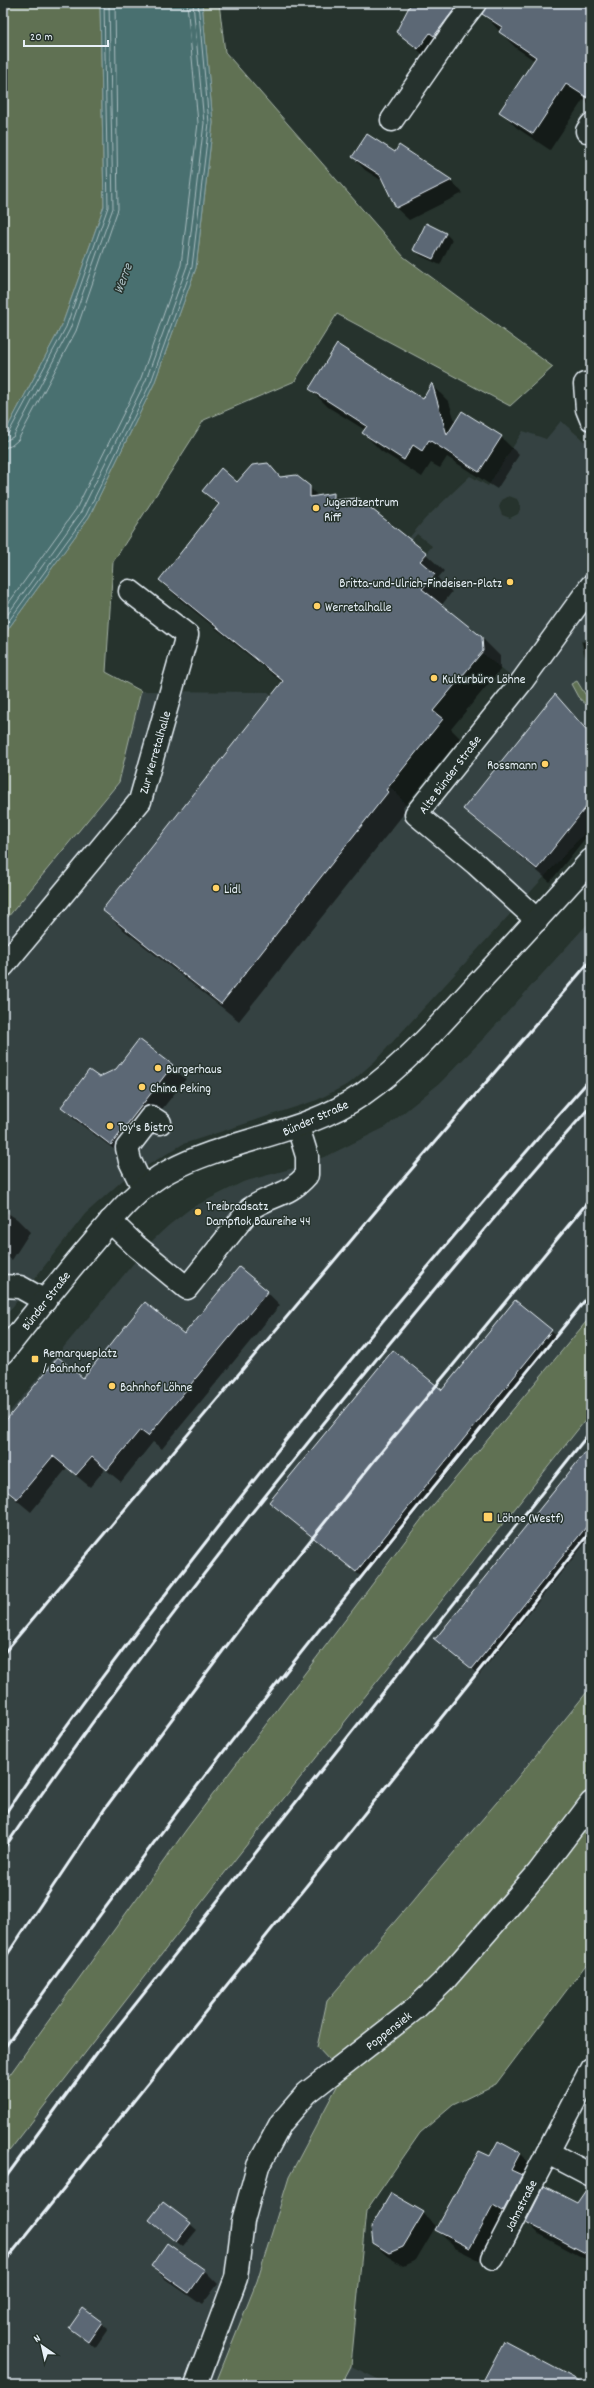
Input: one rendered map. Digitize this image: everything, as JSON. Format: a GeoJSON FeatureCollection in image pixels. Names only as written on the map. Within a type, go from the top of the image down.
{"type":"FeatureCollection","features":[{"type":"Feature","properties":{"kind":"street"},"geometry":{"type":"LineString","coordinates":[[392,120],[457,26],[475,3]]}},
{"type":"Feature","properties":{"kind":"street"},"geometry":{"type":"LineString","coordinates":[[585,384],[587,409],[591,419]]}},
{"type":"Feature","properties":{"kind":"street","name":"Alte Bünder Straße"},"geometry":{"type":"LineString","coordinates":[[537,920],[476,864],[416,814],[520,684],[591,588]]}},
{"type":"Feature","properties":{"kind":"street","name":"Zur Werretalhalle"},"geometry":{"type":"LineString","coordinates":[[3,966],[140,801],[187,635],[130,591]]}},
{"type":"Feature","properties":{"kind":"street","name":"Bünder Straße"},"geometry":{"type":"LineString","coordinates":[[3,1354],[110,1221],[144,1188],[169,1171],[207,1156],[298,1127],[360,1096],[394,1071],[537,920],[591,860]]}},
{"type":"Feature","properties":{"kind":"street"},"geometry":{"type":"LineString","coordinates":[[144,1188],[130,1161],[127,1148],[150,1117],[160,1123]]}},
{"type":"Feature","properties":{"kind":"street"},"geometry":{"type":"LineString","coordinates":[[110,1221],[136,1246],[187,1288],[250,1209],[261,1201],[285,1194],[298,1186],[307,1175],[306,1156],[298,1127]]}},
{"type":"Feature","properties":{"kind":"street"},"geometry":{"type":"LineString","coordinates":[[4,1287],[20,1287],[45,1301]]}},
{"type":"Feature","properties":{"kind":"street","name":"Poppensiek"},"geometry":{"type":"LineString","coordinates":[[196,2385],[236,2278],[244,2221],[258,2166],[281,2123],[306,2093],[416,2008],[443,1982],[538,1873],[591,1803]]}},
{"type":"Feature","properties":{"kind":"street","name":"Jahnstraße"},"geometry":{"type":"LineString","coordinates":[[493,2258],[591,2069]]}},
{"type":"Feature","properties":{"kind":"street"},"geometry":{"type":"LineString","coordinates":[[547,2152],[591,2175]]}},
{"type":"Feature","properties":{"kind":"shaded area"},"geometry":{"type":"Polygon","coordinates":[[[561,421],[591,447],[591,640],[581,641],[584,655],[591,670],[591,700],[577,681],[586,705],[591,709],[591,826],[375,1061],[350,1083],[317,1100],[183,1144],[123,1180],[85,1214],[3,1319],[3,923],[119,782],[141,691],[268,692],[396,792],[418,822],[526,689],[482,653],[481,636],[422,589],[435,574],[420,561],[432,546],[417,534],[404,549],[404,544],[425,519],[470,476],[488,486],[523,431],[546,439],[561,421]],[[509,496],[502,500],[499,507],[502,515],[510,518],[518,514],[521,507],[517,499],[509,496]]]}},
{"type":"Feature","properties":{"kind":"shaded area"},"geometry":{"type":"Polygon","coordinates":[[[591,920],[591,1687],[514,1782],[344,2075],[289,2177],[257,2281],[215,2385],[3,2385],[3,1420],[153,1240],[168,1226],[191,1208],[243,1182],[294,1168],[329,1155],[386,1127],[440,1083],[485,1037],[591,920]]]}},
{"type":"Feature","properties":{"kind":"shaded area"},"geometry":{"type":"Polygon","coordinates":[[[351,2366],[390,2385],[341,2385],[351,2366]]]}},
{"type":"Feature","properties":{"kind":"green space"},"geometry":{"type":"Polygon","coordinates":[[[3,3],[100,3],[104,206],[62,325],[3,436],[3,3]]]}},
{"type":"Feature","properties":{"kind":"green space"},"geometry":{"type":"Polygon","coordinates":[[[202,3],[219,3],[225,52],[404,257],[553,367],[510,406],[337,314],[295,381],[204,420],[113,562],[106,672],[141,691],[119,782],[3,923],[3,636],[89,517],[154,384],[196,268],[213,123],[202,3]]]}},
{"type":"Feature","properties":{"kind":"green space"},"geometry":{"type":"Polygon","coordinates":[[[577,681],[585,694],[591,700],[591,709],[578,697],[571,684],[577,681]]]}},
{"type":"Feature","properties":{"kind":"green space"},"geometry":{"type":"Polygon","coordinates":[[[591,1316],[591,1413],[237,1857],[3,2159],[3,2084],[186,1830],[424,1516],[591,1316]]]}},
{"type":"Feature","properties":{"kind":"green space"},"geometry":{"type":"Polygon","coordinates":[[[591,1687],[591,1958],[496,2084],[453,2105],[420,2133],[366,2211],[351,2366],[341,2385],[215,2385],[257,2281],[289,2177],[343,2075],[317,2047],[327,2001],[514,1782],[591,1687]]]}},
{"type":"Feature","properties":{"kind":"water","name":"Werre"},"geometry":{"type":"Polygon","coordinates":[[[100,3],[202,3],[213,123],[196,268],[154,384],[89,517],[3,636],[3,436],[62,325],[104,206],[100,3]]]}},
{"type":"Feature","properties":{"kind":"building"},"geometry":{"type":"Polygon","coordinates":[[[411,3],[459,3],[434,36],[430,33],[418,49],[396,32],[411,3]]]}},
{"type":"Feature","properties":{"kind":"building"},"geometry":{"type":"Polygon","coordinates":[[[487,3],[591,3],[591,100],[566,84],[533,134],[499,112],[536,57],[499,32],[502,27],[482,14],[487,3]]]}},
{"type":"Feature","properties":{"kind":"building"},"geometry":{"type":"Polygon","coordinates":[[[367,134],[395,152],[399,145],[452,180],[396,208],[380,175],[352,157],[367,134]]]}},
{"type":"Feature","properties":{"kind":"building"},"geometry":{"type":"Polygon","coordinates":[[[426,223],[446,233],[433,259],[413,250],[426,223]]]}},
{"type":"Feature","properties":{"kind":"building"},"geometry":{"type":"Polygon","coordinates":[[[337,344],[423,399],[432,383],[447,435],[462,411],[502,436],[479,472],[429,440],[422,451],[413,445],[404,460],[362,433],[367,426],[309,389],[337,344]]]}},
{"type":"Feature","properties":{"kind":"building"},"geometry":{"type":"Polygon","coordinates":[[[268,463],[280,477],[296,475],[310,486],[310,497],[334,493],[334,500],[358,498],[427,553],[420,561],[435,574],[422,589],[482,637],[483,651],[433,711],[443,719],[386,790],[388,792],[221,1004],[102,910],[283,681],[159,580],[219,504],[202,491],[221,468],[237,482],[252,465],[268,463]]]}},
{"type":"Feature","properties":{"kind":"building","name":"Rossmann"},"geometry":{"type":"Polygon","coordinates":[[[555,694],[591,735],[591,801],[537,869],[463,809],[555,694]]]}},
{"type":"Feature","properties":{"kind":"building"},"geometry":{"type":"Polygon","coordinates":[[[139,1039],[173,1065],[111,1145],[61,1107],[89,1070],[99,1077],[116,1069],[139,1039]]]}},
{"type":"Feature","properties":{"kind":"building","name":"Bahnhof Löhne"},"geometry":{"type":"Polygon","coordinates":[[[239,1267],[268,1291],[148,1436],[140,1430],[107,1470],[92,1457],[76,1475],[53,1456],[17,1499],[3,1488],[3,1424],[58,1357],[83,1378],[145,1302],[184,1334],[239,1267]]]}},
{"type":"Feature","properties":{"kind":"building"},"geometry":{"type":"Polygon","coordinates":[[[515,1300],[552,1330],[356,1572],[269,1502],[393,1350],[442,1390],[515,1300]]]}},
{"type":"Feature","properties":{"kind":"building"},"geometry":{"type":"Polygon","coordinates":[[[591,1445],[591,1521],[472,1669],[433,1638],[436,1638],[591,1445]]]}},
{"type":"Feature","properties":{"kind":"building"},"geometry":{"type":"Polygon","coordinates":[[[498,2141],[520,2153],[511,2170],[522,2175],[503,2211],[493,2205],[470,2248],[435,2230],[479,2151],[490,2156],[498,2141]]]}},
{"type":"Feature","properties":{"kind":"building"},"geometry":{"type":"Polygon","coordinates":[[[544,2186],[577,2203],[588,2187],[591,2187],[591,2256],[526,2222],[544,2186]]]}},
{"type":"Feature","properties":{"kind":"building"},"geometry":{"type":"Polygon","coordinates":[[[391,2193],[424,2212],[403,2247],[389,2253],[373,2243],[371,2227],[391,2193]]]}},
{"type":"Feature","properties":{"kind":"building"},"geometry":{"type":"Polygon","coordinates":[[[163,2202],[191,2223],[176,2242],[149,2220],[163,2202]]]}},
{"type":"Feature","properties":{"kind":"building"},"geometry":{"type":"Polygon","coordinates":[[[167,2243],[205,2270],[189,2293],[151,2266],[167,2243]]]}},
{"type":"Feature","properties":{"kind":"building"},"geometry":{"type":"Polygon","coordinates":[[[83,2308],[102,2322],[88,2342],[69,2328],[83,2308]]]}},
{"type":"Feature","properties":{"kind":"building"},"geometry":{"type":"Polygon","coordinates":[[[504,2341],[587,2385],[481,2385],[504,2341]]]}},
{"type":"Feature","properties":{"kind":"railway"},"geometry":{"type":"LineString","coordinates":[[3,1654],[386,1199],[591,960]]}},
{"type":"Feature","properties":{"kind":"railway"},"geometry":{"type":"LineString","coordinates":[[3,1817],[27,1781],[103,1676],[255,1479],[444,1247],[591,1078]]}},
{"type":"Feature","properties":{"kind":"railway"},"geometry":{"type":"LineString","coordinates":[[3,1850],[93,1721],[236,1533],[334,1411],[461,1258],[538,1166],[591,1106]]}},
{"type":"Feature","properties":{"kind":"railway"},"geometry":{"type":"LineString","coordinates":[[3,1961],[106,1807],[240,1628],[374,1461],[591,1198]]}},
{"type":"Feature","properties":{"kind":"railway"},"geometry":{"type":"LineString","coordinates":[[3,2050],[73,1952],[216,1761],[365,1572],[591,1293]]}},
{"type":"Feature","properties":{"kind":"railway"},"geometry":{"type":"LineString","coordinates":[[3,2181],[99,2050],[591,1431]]}},
{"type":"Feature","properties":{"kind":"railway"},"geometry":{"type":"LineString","coordinates":[[3,2264],[591,1531]]}},
{"type":"Feature","properties":{"kind":"place","name":"Jugendzentrum Riff"},"geometry":{"type":"Point","coordinates":[316,508]}},
{"type":"Feature","properties":{"kind":"place","name":"Britta-und-Ulrich-Findeisen-Platz"},"geometry":{"type":"Point","coordinates":[510,582]}},
{"type":"Feature","properties":{"kind":"place","name":"Werretalhalle"},"geometry":{"type":"Point","coordinates":[317,606]}},
{"type":"Feature","properties":{"kind":"place","name":"Kulturbüro Löhne"},"geometry":{"type":"Point","coordinates":[434,678]}},
{"type":"Feature","properties":{"kind":"place","name":"Rossmann"},"geometry":{"type":"Point","coordinates":[545,764]}},
{"type":"Feature","properties":{"kind":"place","name":"Lidl"},"geometry":{"type":"Point","coordinates":[216,888]}},
{"type":"Feature","properties":{"kind":"place","name":"Burgerhaus"},"geometry":{"type":"Point","coordinates":[158,1068]}},
{"type":"Feature","properties":{"kind":"place","name":"China Peking"},"geometry":{"type":"Point","coordinates":[142,1087]}},
{"type":"Feature","properties":{"kind":"place","name":"Toy's Bistro"},"geometry":{"type":"Point","coordinates":[110,1126]}},
{"type":"Feature","properties":{"kind":"place","name":"Treibradsatz Dampflok Baureihe 44"},"geometry":{"type":"Point","coordinates":[198,1212]}},
{"type":"Feature","properties":{"kind":"place","name":"Remarqueplatz / Bahnhof"},"geometry":{"type":"Point","coordinates":[35,1359]}},
{"type":"Feature","properties":{"kind":"place","name":"Bahnhof Löhne"},"geometry":{"type":"Point","coordinates":[112,1386]}},
{"type":"Feature","properties":{"kind":"place","name":"Löhne (Westf)"},"geometry":{"type":"Point","coordinates":[488,1517]}}]}
